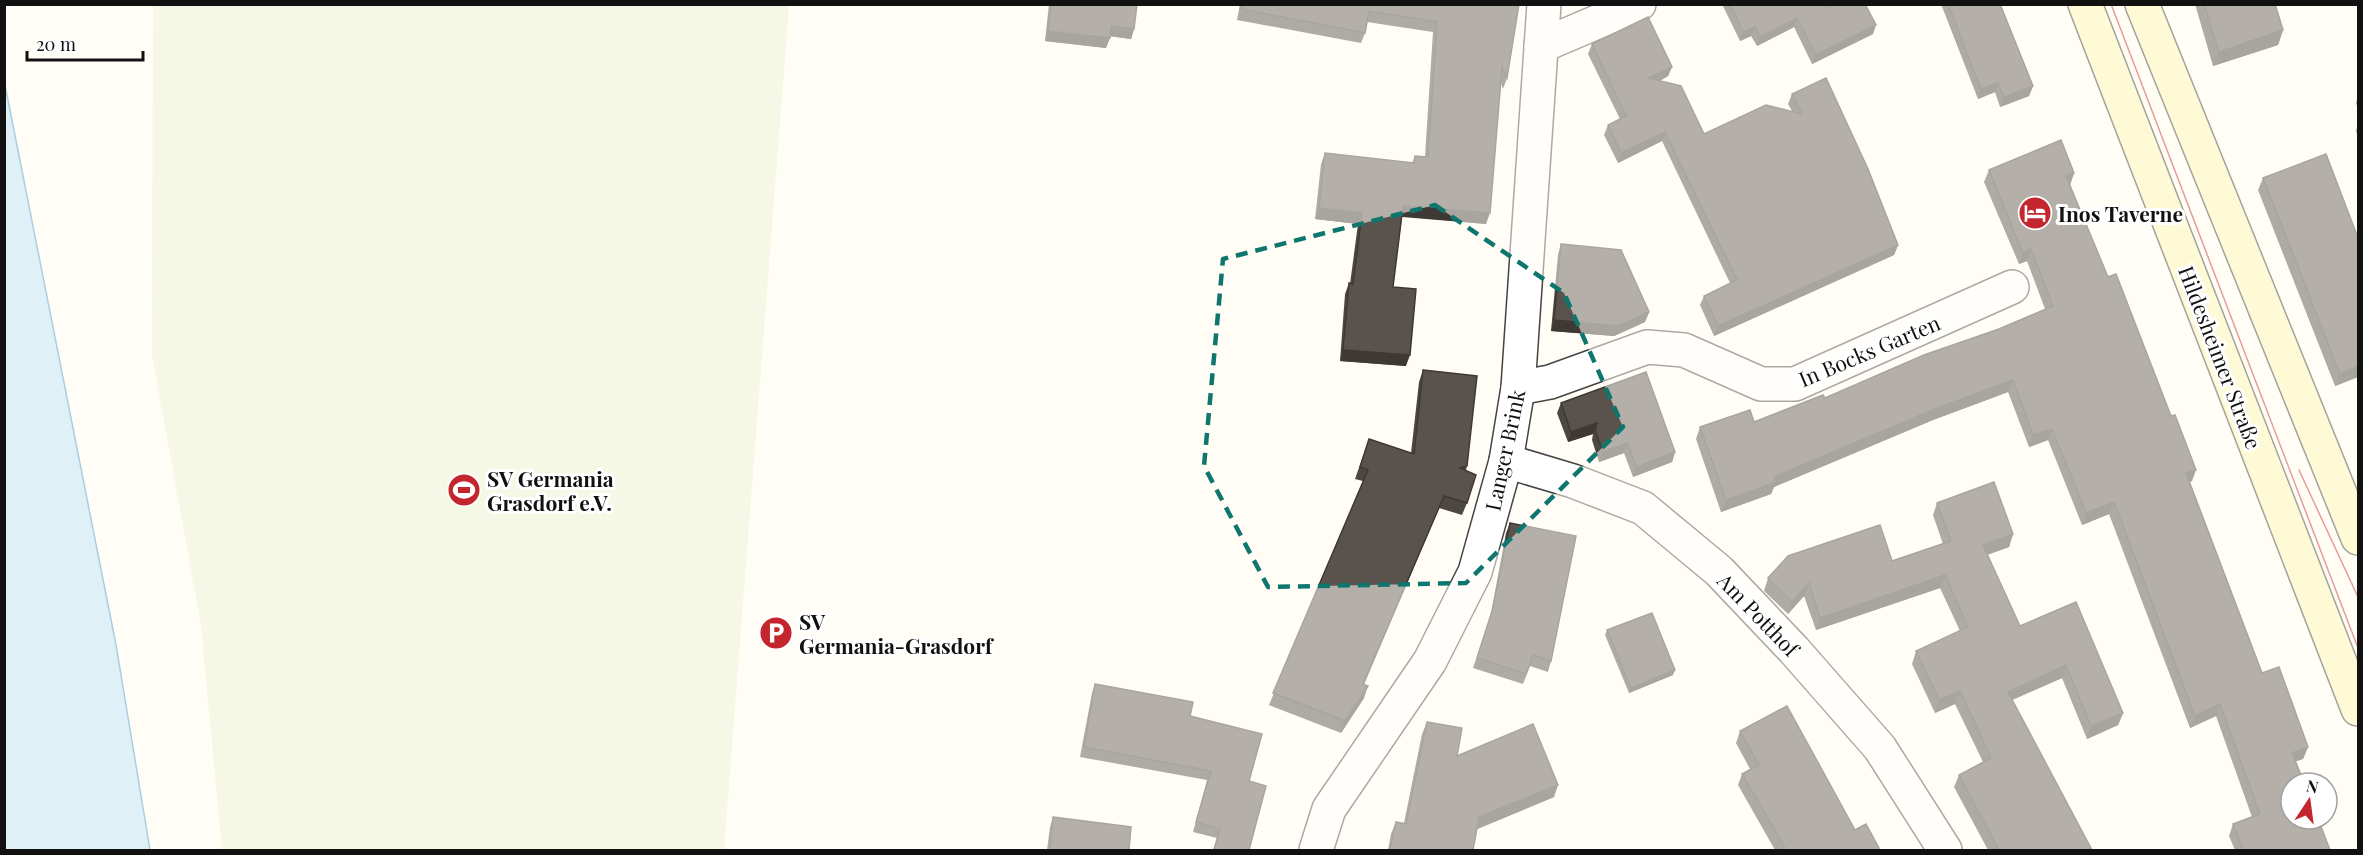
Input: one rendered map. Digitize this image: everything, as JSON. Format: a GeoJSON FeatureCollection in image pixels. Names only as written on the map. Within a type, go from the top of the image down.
{"type":"FeatureCollection","features":[{"type":"Feature","properties":{"kind":"street","name":"Langer Brink"},"geometry":{"type":"LineString","coordinates":[[1317,850],[1329,809],[1430,661],[1475,572],[1506,461],[1518,388],[1544,4]]}},
{"type":"Feature","properties":{"kind":"street"},"geometry":{"type":"LineString","coordinates":[[1541,46],[1639,4]]}},
{"type":"Feature","properties":{"kind":"street","name":"Hildesheimer Straße"},"geometry":{"type":"LineString","coordinates":[[2085,4],[2358,709]]}},
{"type":"Feature","properties":{"kind":"street"},"geometry":{"type":"LineString","coordinates":[[2142,4],[2358,538]]}},
{"type":"Feature","properties":{"kind":"street","name":"In Bocks Garten"},"geometry":{"type":"LineString","coordinates":[[1518,388],[1550,382],[1647,347],[1684,350],[1761,384],[1795,384],[2012,287]]}},
{"type":"Feature","properties":{"kind":"street","name":"Am Potthof"},"geometry":{"type":"LineString","coordinates":[[1506,461],[1573,481],[1643,508],[1719,571],[1794,650],[1880,748],[1945,850]]}},
{"type":"Feature","properties":{"kind":"highlighted area"},"geometry":{"type":"Polygon","coordinates":[[[1435,205],[1564,293],[1623,427],[1466,583],[1268,587],[1204,466],[1223,259],[1435,205]]]}},
{"type":"Feature","properties":{"kind":"green space","name":"SV Germania Grasdorf e.V."},"geometry":{"type":"Polygon","coordinates":[[[153,5],[789,5],[724,850],[222,850],[201,625],[152,355],[153,5]]]}},
{"type":"Feature","properties":{"kind":"water"},"geometry":{"type":"Polygon","coordinates":[[[5,85],[116,645],[150,850],[5,850],[5,85]]]}},
{"type":"Feature","properties":{"kind":"building"},"geometry":{"type":"Polygon","coordinates":[[[1051,4],[1137,4],[1134,29],[1111,26],[1110,38],[1048,31],[1051,4]]]}},
{"type":"Feature","properties":{"kind":"building"},"geometry":{"type":"Polygon","coordinates":[[[1242,4],[1519,4],[1507,78],[1502,67],[1490,213],[1403,206],[1393,287],[1416,289],[1410,355],[1343,350],[1349,283],[1353,284],[1362,213],[1319,208],[1325,153],[1414,163],[1415,156],[1428,157],[1437,22],[1369,11],[1365,33],[1241,9],[1242,4]]]}},
{"type":"Feature","properties":{"kind":"building"},"geometry":{"type":"Polygon","coordinates":[[[1730,4],[1827,4],[1828,8],[1835,4],[1865,4],[1876,25],[1816,55],[1797,18],[1760,37],[1755,27],[1743,32],[1730,4]]]}},
{"type":"Feature","properties":{"kind":"building"},"geometry":{"type":"Polygon","coordinates":[[[1948,4],[2000,4],[2033,86],[2004,97],[1998,83],[1981,89],[1948,4]]]}},
{"type":"Feature","properties":{"kind":"building"},"geometry":{"type":"Polygon","coordinates":[[[2204,4],[2275,4],[2283,30],[2219,52],[2204,4]]]}},
{"type":"Feature","properties":{"kind":"building"},"geometry":{"type":"Polygon","coordinates":[[[1648,17],[1672,67],[1648,78],[1681,86],[1704,134],[1766,105],[1802,114],[1792,94],[1826,78],[1868,169],[1898,245],[1718,326],[1704,296],[1737,280],[1665,132],[1621,153],[1608,125],[1626,116],[1592,44],[1648,17]]]}},
{"type":"Feature","properties":{"kind":"building"},"geometry":{"type":"Polygon","coordinates":[[[2061,140],[2074,173],[2066,176],[2108,277],[2116,274],[2171,416],[2175,415],[2196,470],[2186,473],[2262,673],[2279,667],[2308,747],[2292,753],[2299,771],[2279,771],[2279,831],[2323,831],[2330,850],[2243,850],[2233,824],[2260,814],[2220,704],[2195,716],[2114,502],[2086,513],[2052,429],[2033,435],[2013,380],[1937,408],[1774,477],[1776,482],[1726,500],[1700,427],[1750,410],[1754,422],[1823,395],[1825,398],[1924,355],[1999,329],[2053,306],[2031,249],[2023,253],[1989,170],[2061,140]]]}},
{"type":"Feature","properties":{"kind":"building"},"geometry":{"type":"Polygon","coordinates":[[[2326,154],[2358,238],[2358,366],[2340,374],[2263,178],[2326,154]]]}},
{"type":"Feature","properties":{"kind":"building"},"geometry":{"type":"Polygon","coordinates":[[[1561,244],[1621,250],[1649,312],[1618,326],[1554,320],[1561,244]]]}},
{"type":"Feature","properties":{"kind":"building"},"geometry":{"type":"Polygon","coordinates":[[[1423,370],[1477,376],[1467,466],[1460,468],[1476,475],[1467,503],[1444,496],[1363,684],[1368,686],[1345,721],[1273,693],[1368,470],[1360,467],[1369,439],[1414,454],[1423,370]]]}},
{"type":"Feature","properties":{"kind":"building"},"geometry":{"type":"Polygon","coordinates":[[[1646,372],[1675,452],[1636,467],[1628,443],[1603,452],[1595,430],[1597,423],[1571,432],[1561,403],[1646,372]]]}},
{"type":"Feature","properties":{"kind":"building"},"geometry":{"type":"Polygon","coordinates":[[[1994,482],[2013,534],[1983,545],[2020,626],[2076,602],[2123,713],[2091,726],[2066,665],[2008,692],[2092,850],[1999,850],[1959,775],[1991,758],[1960,691],[1939,700],[1916,651],[1968,627],[1945,575],[1820,618],[1809,583],[1792,602],[1768,578],[1788,556],[1880,525],[1892,561],[1951,541],[1937,503],[1994,482]]]}},
{"type":"Feature","properties":{"kind":"building"},"geometry":{"type":"Polygon","coordinates":[[[1510,523],[1576,536],[1551,661],[1533,655],[1526,674],[1477,658],[1493,608],[1510,523]]]}},
{"type":"Feature","properties":{"kind":"building"},"geometry":{"type":"Polygon","coordinates":[[[1652,613],[1675,670],[1631,688],[1607,630],[1652,613]]]}},
{"type":"Feature","properties":{"kind":"building"},"geometry":{"type":"Polygon","coordinates":[[[1095,684],[1193,702],[1190,716],[1262,734],[1249,781],[1266,786],[1249,850],[1214,850],[1220,829],[1196,822],[1211,771],[1084,747],[1095,684]]]}},
{"type":"Feature","properties":{"kind":"building"},"geometry":{"type":"Polygon","coordinates":[[[1787,706],[1855,830],[1866,824],[1880,850],[1786,850],[1742,774],[1759,765],[1740,731],[1787,706]]]}},
{"type":"Feature","properties":{"kind":"building"},"geometry":{"type":"Polygon","coordinates":[[[1427,722],[1462,728],[1457,756],[1533,724],[1558,785],[1479,817],[1473,850],[1390,850],[1396,822],[1406,824],[1427,722]]]}},
{"type":"Feature","properties":{"kind":"building"},"geometry":{"type":"Polygon","coordinates":[[[1053,817],[1131,827],[1129,850],[1050,850],[1053,817]]]}},
{"type":"Feature","properties":{"kind":"tram line"},"geometry":{"type":"LineString","coordinates":[[2111,4],[2358,648]]}},
{"type":"Feature","properties":{"kind":"tram line"},"geometry":{"type":"LineString","coordinates":[[2299,470],[2358,597]]}},
{"type":"Feature","properties":{"kind":"place","name":"Inos Taverne"},"geometry":{"type":"Point","coordinates":[2035,213]}},
{"type":"Feature","properties":{"kind":"place","name":"SV Germania Grasdorf e.V."},"geometry":{"type":"Point","coordinates":[464,490]}},
{"type":"Feature","properties":{"kind":"place","name":"SV Germania-Grasdorf"},"geometry":{"type":"Point","coordinates":[776,633]}}]}
